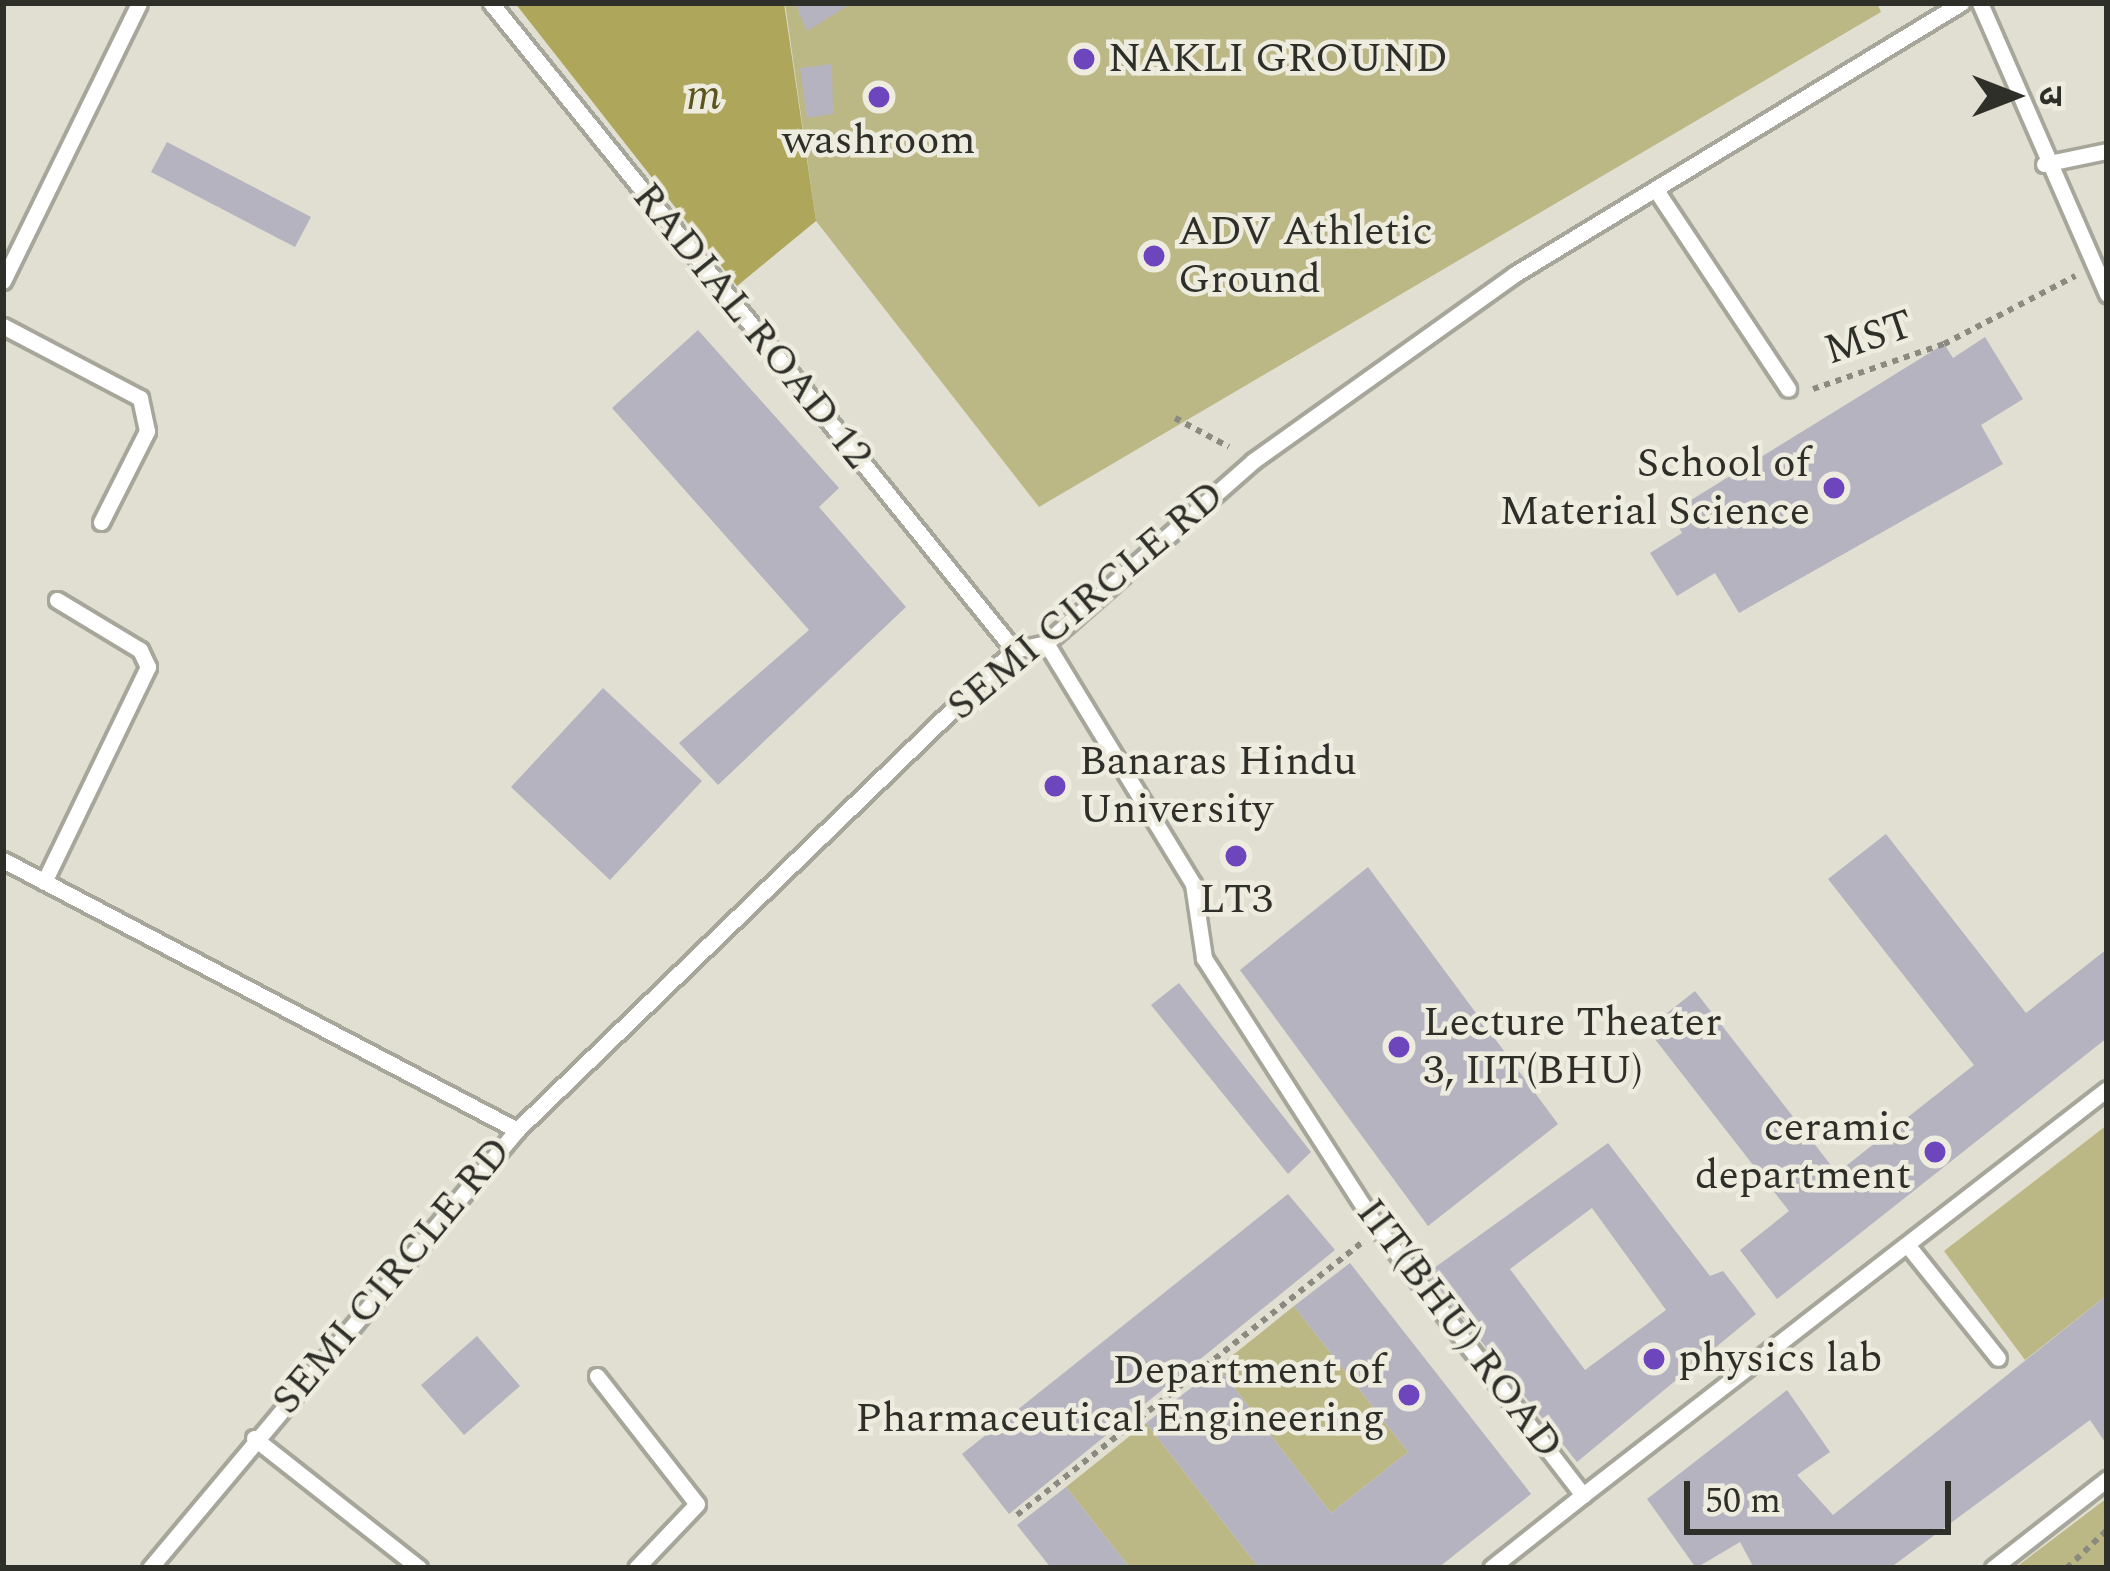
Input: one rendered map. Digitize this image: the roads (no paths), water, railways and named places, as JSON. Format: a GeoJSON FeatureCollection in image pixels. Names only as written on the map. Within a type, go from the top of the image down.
{"type":"FeatureCollection","features":[{"type":"Feature","properties":{"kind":"lane"},"geometry":{"type":"LineString","coordinates":[[3,281],[139,3]]}},
{"type":"Feature","properties":{"kind":"lane","name":"RADIAL ROAD 12"},"geometry":{"type":"LineString","coordinates":[[490,3],[1014,650]]}},
{"type":"Feature","properties":{"kind":"lane","name":"SEMI CIRCLE RD"},"geometry":{"type":"LineString","coordinates":[[150,1568],[254,1438],[517,1130],[1014,650],[1046,644],[1253,460],[1515,274],[1658,193],[1960,3]]}},
{"type":"Feature","properties":{"kind":"lane"},"geometry":{"type":"LineString","coordinates":[[1980,3],[2044,164],[2107,294]]}},
{"type":"Feature","properties":{"kind":"lane"},"geometry":{"type":"LineString","coordinates":[[2044,164],[2107,151]]}},
{"type":"Feature","properties":{"kind":"lane"},"geometry":{"type":"LineString","coordinates":[[1658,193],[1788,389]]}},
{"type":"Feature","properties":{"kind":"lane"},"geometry":{"type":"LineString","coordinates":[[3,326],[140,398],[147,431],[101,522]]}},
{"type":"Feature","properties":{"kind":"lane"},"geometry":{"type":"LineString","coordinates":[[44,882],[148,667],[140,650],[57,600]]}},
{"type":"Feature","properties":{"kind":"lane","name":"IIT(BHU) ROAD"},"geometry":{"type":"LineString","coordinates":[[1046,644],[1193,884],[1204,958],[1338,1160],[1378,1229],[1583,1495]]}},
{"type":"Feature","properties":{"kind":"lane"},"geometry":{"type":"LineString","coordinates":[[3,860],[517,1130]]}},
{"type":"Feature","properties":{"kind":"lane","name":"IIT(BHU) ROAD"},"geometry":{"type":"LineString","coordinates":[[1491,1568],[2107,1089]]}},
{"type":"Feature","properties":{"kind":"lane"},"geometry":{"type":"LineString","coordinates":[[1909,1247],[1998,1358]]}},
{"type":"Feature","properties":{"kind":"lane"},"geometry":{"type":"LineString","coordinates":[[597,1376],[697,1504],[636,1568]]}},
{"type":"Feature","properties":{"kind":"lane"},"geometry":{"type":"LineString","coordinates":[[254,1438],[419,1568]]}},
{"type":"Feature","properties":{"kind":"lane"},"geometry":{"type":"LineString","coordinates":[[1993,1568],[2107,1479]]}},
{"type":"Feature","properties":{"kind":"water","name":"m"},"geometry":{"type":"Polygon","coordinates":[[[515,3],[784,3],[816,221],[737,286],[515,3]]]}},
{"type":"Feature","properties":{"kind":"place","name":"NAKLI GROUND"},"geometry":{"type":"Point","coordinates":[1084,59]}},
{"type":"Feature","properties":{"kind":"place","name":"washroom"},"geometry":{"type":"Point","coordinates":[879,97]}},
{"type":"Feature","properties":{"kind":"place","name":"ADV Athletic Ground"},"geometry":{"type":"Point","coordinates":[1154,256]}},
{"type":"Feature","properties":{"kind":"place","name":"School of Material Science"},"geometry":{"type":"Point","coordinates":[1834,488]}},
{"type":"Feature","properties":{"kind":"place","name":"Banaras Hindu University"},"geometry":{"type":"Point","coordinates":[1055,786]}},
{"type":"Feature","properties":{"kind":"place","name":"LT3"},"geometry":{"type":"Point","coordinates":[1236,856]}},
{"type":"Feature","properties":{"kind":"place","name":"Lecture Theater 3, IIT(BHU)"},"geometry":{"type":"Point","coordinates":[1399,1047]}},
{"type":"Feature","properties":{"kind":"place","name":"ceramic department"},"geometry":{"type":"Point","coordinates":[1935,1152]}},
{"type":"Feature","properties":{"kind":"place","name":"physics lab"},"geometry":{"type":"Point","coordinates":[1654,1359]}},
{"type":"Feature","properties":{"kind":"place","name":"Department of Pharmaceutical Engineering"},"geometry":{"type":"Point","coordinates":[1409,1395]}}]}
